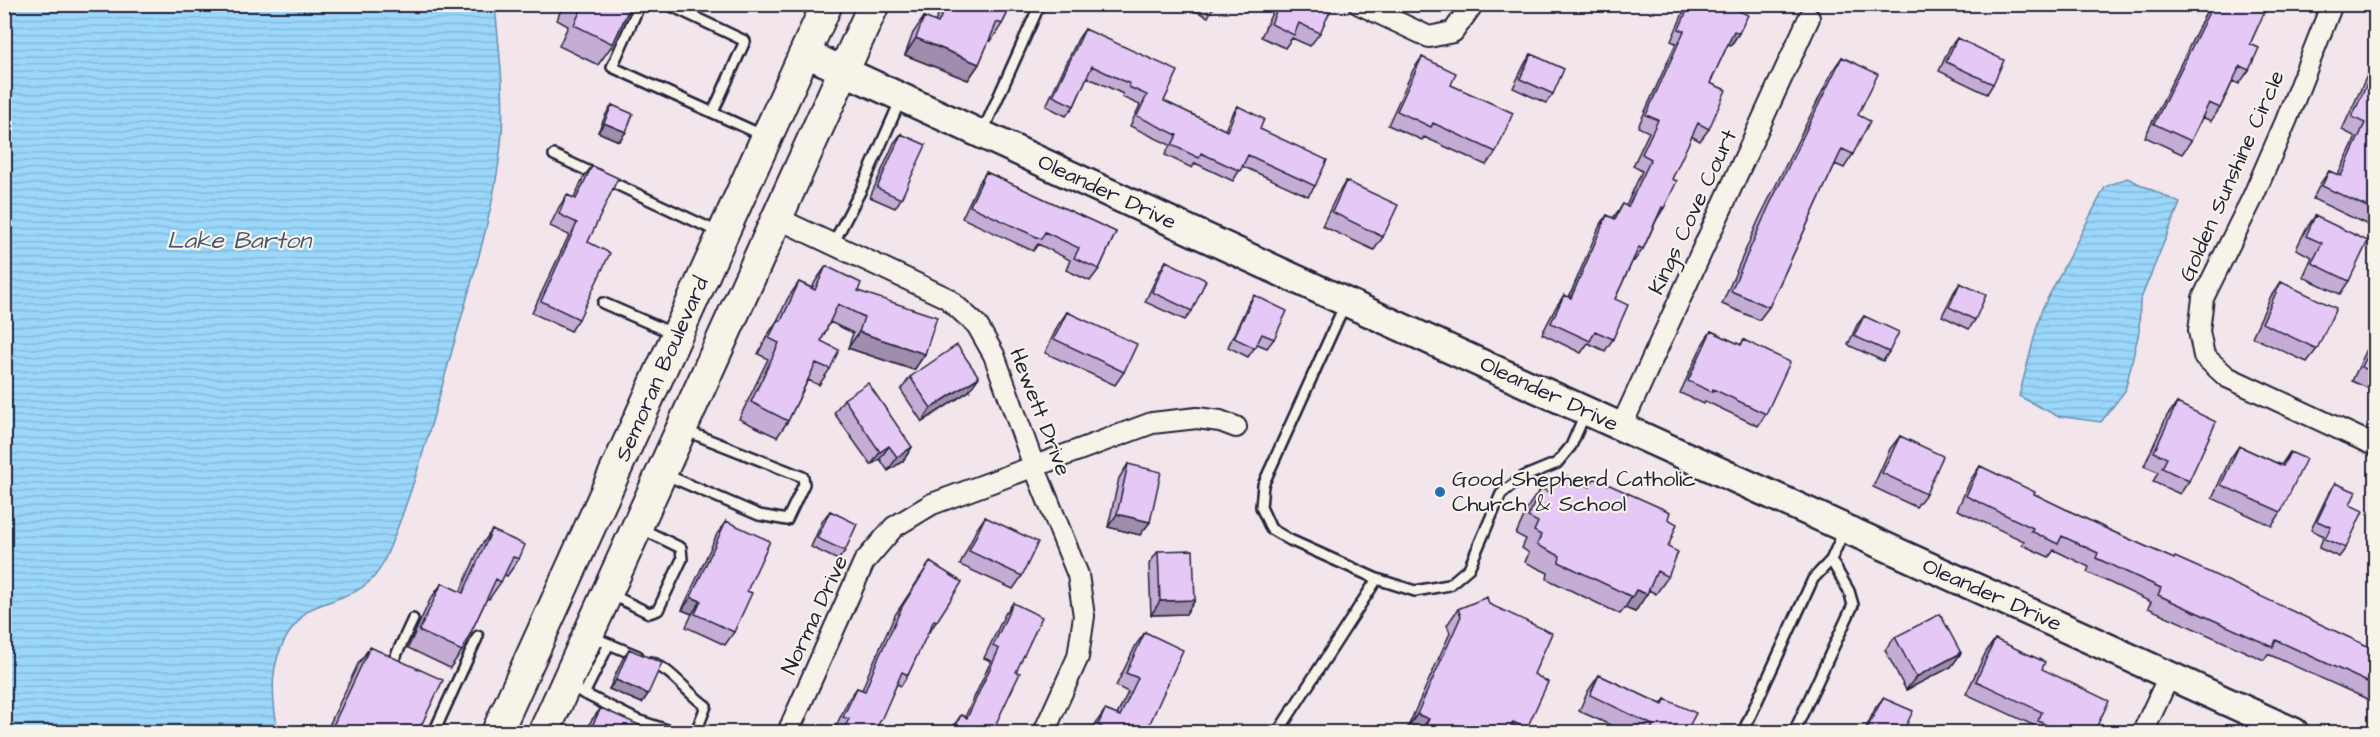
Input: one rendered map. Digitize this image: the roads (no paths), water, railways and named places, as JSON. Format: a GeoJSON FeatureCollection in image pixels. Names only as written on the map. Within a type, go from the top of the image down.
{"type":"FeatureCollection","features":[{"type":"Feature","properties":{"kind":"main road","name":"Semoran Boulevard"},"geometry":{"type":"LineString","coordinates":[[496,732],[827,4]]}},
{"type":"Feature","properties":{"kind":"main road","name":"Semoran Boulevard"},"geometry":{"type":"LineString","coordinates":[[544,732],[575,689],[598,639],[607,592],[874,4]]}},
{"type":"Feature","properties":{"kind":"street"},"geometry":{"type":"LineString","coordinates":[[1359,4],[1430,37],[1454,32],[1473,4]]}},
{"type":"Feature","properties":{"kind":"street","name":"Golden Sunshine Circle"},"geometry":{"type":"LineString","coordinates":[[2332,4],[2256,190],[2203,298],[2199,331],[2204,356],[2227,377],[2376,446]]}},
{"type":"Feature","properties":{"kind":"street","name":"Kings Cove Court"},"geometry":{"type":"LineString","coordinates":[[1621,427],[1809,18]]}},
{"type":"Feature","properties":{"kind":"street","name":"Oleander Drive"},"geometry":{"type":"LineString","coordinates":[[805,53],[1346,302],[2294,732]]}},
{"type":"Feature","properties":{"kind":"street","name":"Hewett Drive"},"geometry":{"type":"LineString","coordinates":[[777,218],[947,298],[977,325],[994,355],[1034,466],[1078,575],[1084,616],[1078,657],[1044,732]]}},
{"type":"Feature","properties":{"kind":"street","name":"Norma Drive"},"geometry":{"type":"LineString","coordinates":[[788,732],[864,562],[894,527],[932,504],[1152,423],[1197,418],[1220,421],[1236,427]]}},
{"type":"Feature","properties":{"kind":"street"},"geometry":{"type":"LineString","coordinates":[[2143,732],[2169,676]]}},
{"type":"Feature","properties":{"kind":"lane"},"geometry":{"type":"LineString","coordinates":[[640,4],[612,67],[766,138]]}},
{"type":"Feature","properties":{"kind":"lane"},"geometry":{"type":"LineString","coordinates":[[667,4],[745,41],[713,112]]}},
{"type":"Feature","properties":{"kind":"lane"},"geometry":{"type":"LineString","coordinates":[[982,134],[1040,4]]}},
{"type":"Feature","properties":{"kind":"lane"},"geometry":{"type":"LineString","coordinates":[[833,244],[861,190],[902,97]]}},
{"type":"Feature","properties":{"kind":"lane"},"geometry":{"type":"LineString","coordinates":[[554,155],[723,234]]}},
{"type":"Feature","properties":{"kind":"lane"},"geometry":{"type":"LineString","coordinates":[[1346,302],[1263,485],[1261,507],[1271,529],[1377,579],[1415,591],[1449,585],[1468,568],[1501,494],[1523,477],[1557,463],[1571,446],[1586,411]]}},
{"type":"Feature","properties":{"kind":"lane"},"geometry":{"type":"LineString","coordinates":[[603,303],[677,335]]}},
{"type":"Feature","properties":{"kind":"lane"},"geometry":{"type":"LineString","coordinates":[[661,473],[759,515],[787,520],[804,484],[803,477],[682,429]]}},
{"type":"Feature","properties":{"kind":"lane"},"geometry":{"type":"LineString","coordinates":[[607,592],[649,613],[658,610],[682,559],[681,548],[637,526]]}},
{"type":"Feature","properties":{"kind":"lane"},"geometry":{"type":"LineString","coordinates":[[1743,732],[1813,579],[1831,560],[1845,529]]}},
{"type":"Feature","properties":{"kind":"lane"},"geometry":{"type":"LineString","coordinates":[[1794,732],[1852,605],[1849,591],[1831,560]]}},
{"type":"Feature","properties":{"kind":"lane"},"geometry":{"type":"LineString","coordinates":[[1278,732],[1377,579]]}},
{"type":"Feature","properties":{"kind":"lane"},"geometry":{"type":"LineString","coordinates":[[402,668],[389,662],[412,618]]}},
{"type":"Feature","properties":{"kind":"lane"},"geometry":{"type":"LineString","coordinates":[[434,732],[478,636]]}},
{"type":"Feature","properties":{"kind":"lane"},"geometry":{"type":"LineString","coordinates":[[598,639],[656,664],[670,673],[706,706],[696,732]]}},
{"type":"Feature","properties":{"kind":"lane"},"geometry":{"type":"LineString","coordinates":[[442,687],[453,691]]}},
{"type":"Feature","properties":{"kind":"lane"},"geometry":{"type":"LineString","coordinates":[[575,689],[637,720],[673,732]]}},
{"type":"Feature","properties":{"kind":"water","name":"Lake Barton"},"geometry":{"type":"Polygon","coordinates":[[[4,5],[495,5],[503,110],[498,170],[482,244],[423,452],[395,534],[378,572],[362,588],[309,610],[286,637],[276,663],[274,676],[273,690],[278,732],[5,732],[4,5]]]}},
{"type":"Feature","properties":{"kind":"water"},"geometry":{"type":"Polygon","coordinates":[[[2127,178],[2180,203],[2140,301],[2139,332],[2125,391],[2101,422],[2057,416],[2019,396],[2041,311],[2105,187],[2127,178]]]}},
{"type":"Feature","properties":{"kind":"place","name":"Good Shepherd Catholic Church & School"},"geometry":{"type":"Point","coordinates":[1440,492]}}]}
